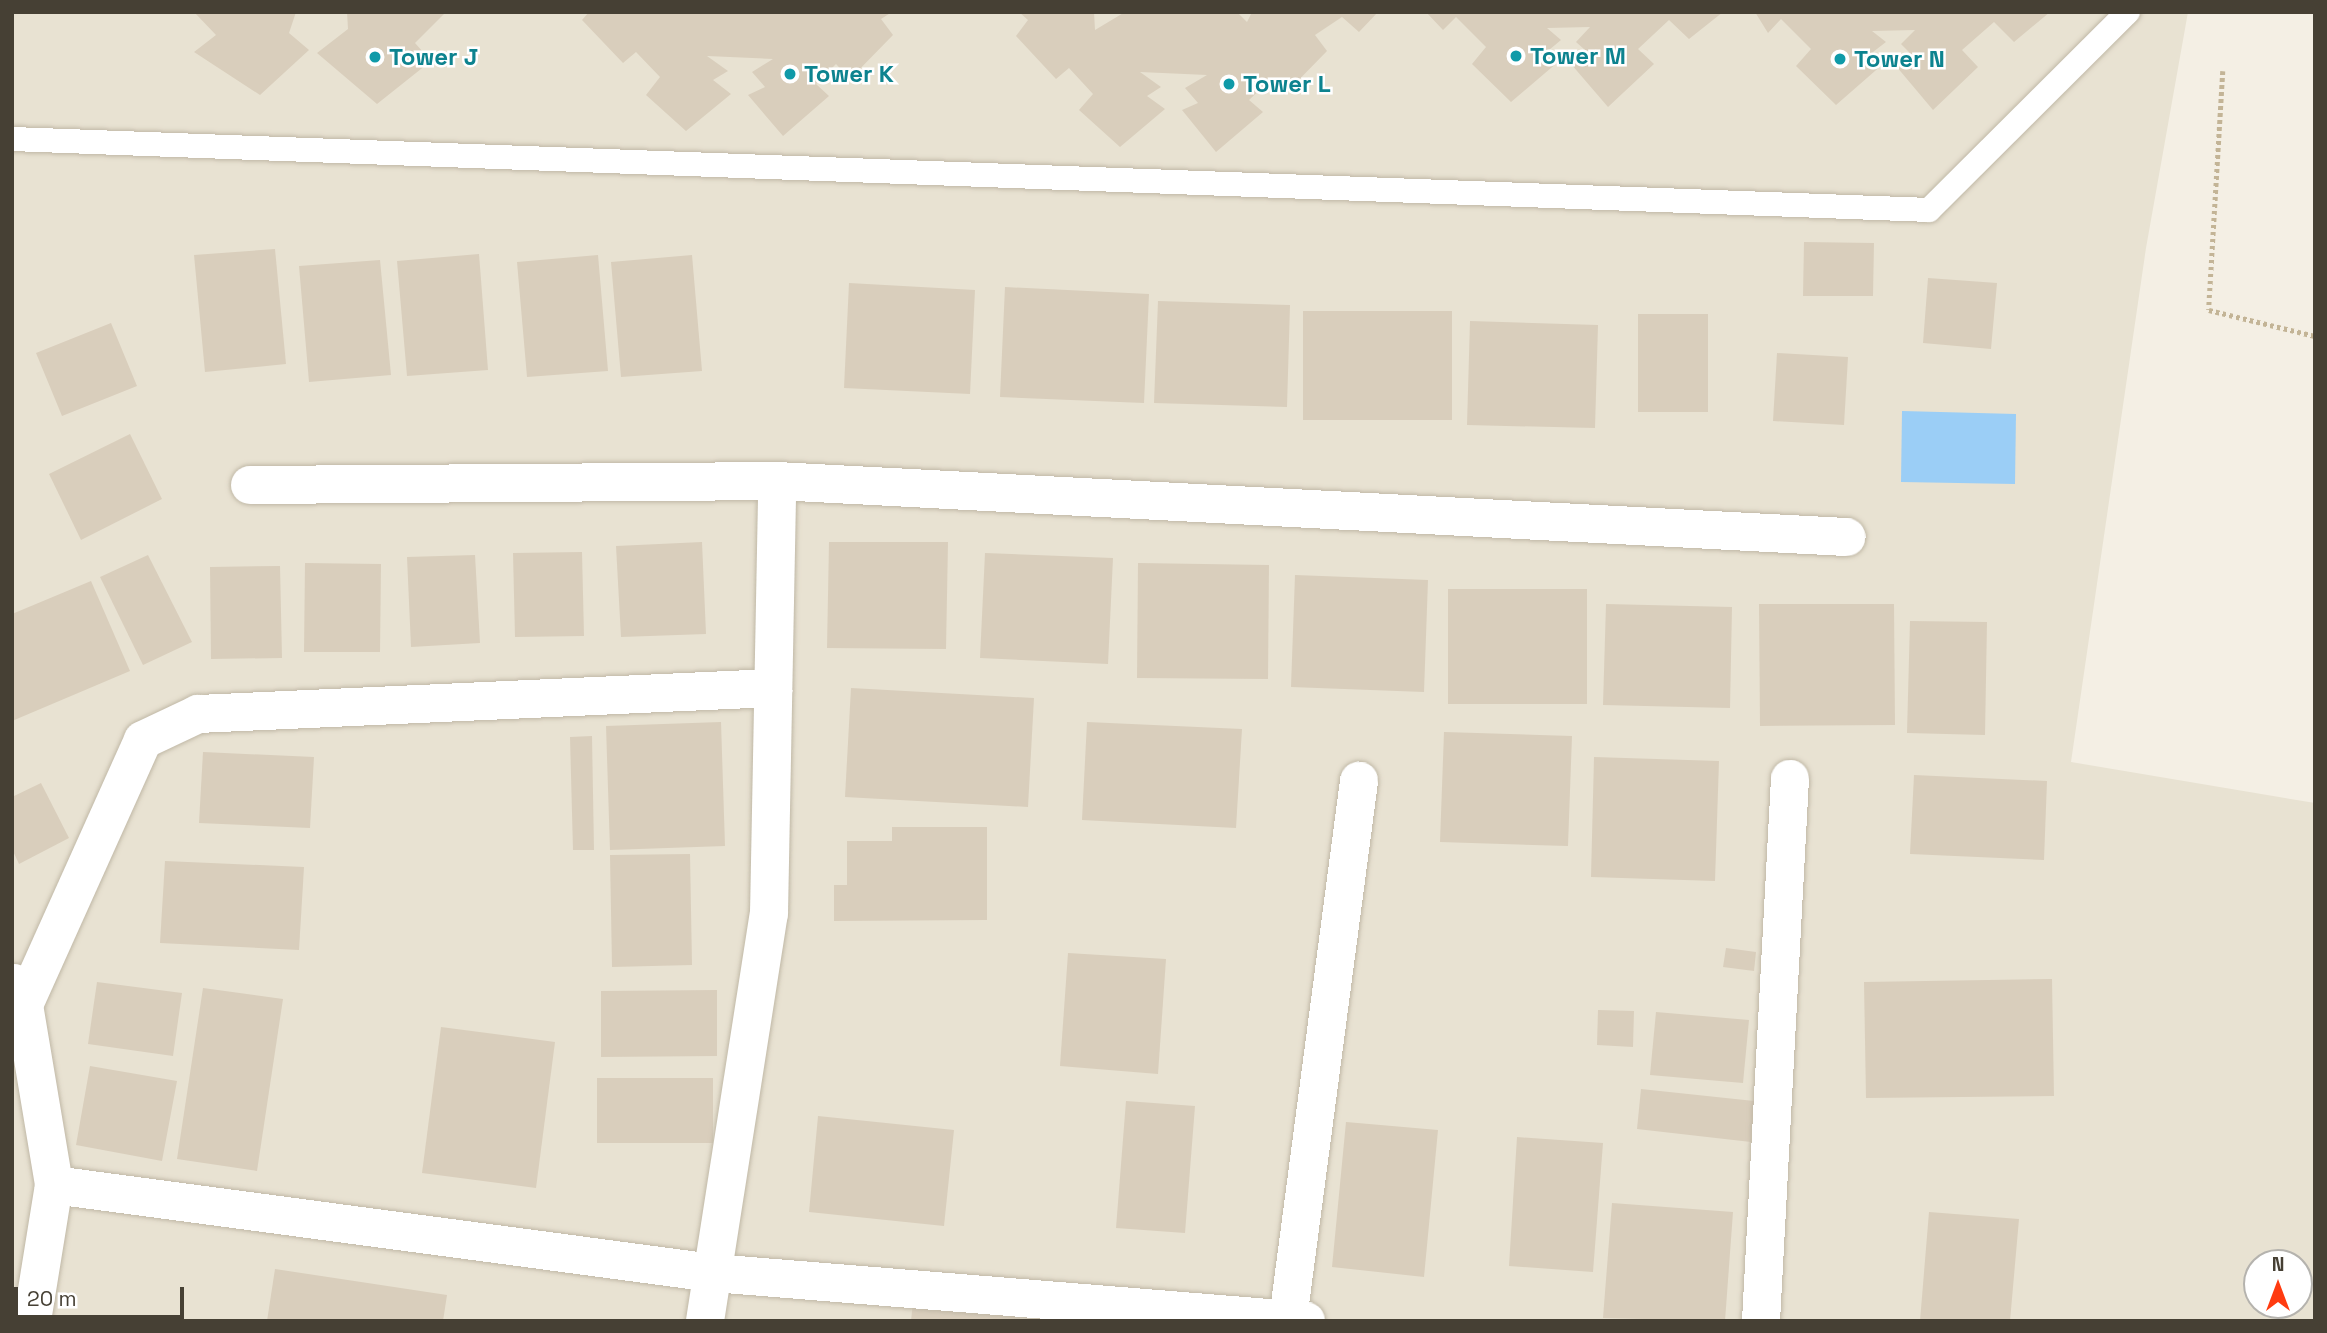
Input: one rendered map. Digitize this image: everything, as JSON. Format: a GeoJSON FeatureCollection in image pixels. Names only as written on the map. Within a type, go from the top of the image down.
{"type":"FeatureCollection","features":[{"type":"Feature","properties":{"kind":"street"},"geometry":{"type":"LineString","coordinates":[[250,485],[777,481],[1847,537]]}},
{"type":"Feature","properties":{"kind":"street"},"geometry":{"type":"LineString","coordinates":[[705,1321],[769,914],[777,481]]}},
{"type":"Feature","properties":{"kind":"street"},"geometry":{"type":"LineString","coordinates":[[32,1321],[54,1185],[18,992],[143,740],[198,714],[773,688]]}},
{"type":"Feature","properties":{"kind":"street"},"geometry":{"type":"LineString","coordinates":[[1761,1321],[1790,779]]}},
{"type":"Feature","properties":{"kind":"street"},"geometry":{"type":"LineString","coordinates":[[54,1185],[713,1273],[1297,1320],[1359,781]]}},
{"type":"Feature","properties":{"kind":"lane"},"geometry":{"type":"LineString","coordinates":[[12,139],[1928,210],[2128,12]]}},
{"type":"Feature","properties":{"kind":"path"},"geometry":{"type":"LineString","coordinates":[[2223,71],[2209,310],[2315,336]]}},
{"type":"Feature","properties":{"kind":"shaded area"},"geometry":{"type":"Polygon","coordinates":[[[12,12],[2188,12],[2146,248],[2071,762],[2315,803],[2315,1321],[12,1321],[12,12]]]}},
{"type":"Feature","properties":{"kind":"water"},"geometry":{"type":"Polygon","coordinates":[[[1902,411],[2016,414],[2015,484],[1901,482],[1902,411]]]}},
{"type":"Feature","properties":{"kind":"building"},"geometry":{"type":"Polygon","coordinates":[[[194,12],[296,12],[289,33],[309,50],[260,95],[194,52],[216,35],[194,12]]]}},
{"type":"Feature","properties":{"kind":"building","name":"Tower J"},"geometry":{"type":"Polygon","coordinates":[[[347,12],[446,12],[415,43],[431,61],[377,104],[317,53],[348,29],[347,12]]]}},
{"type":"Feature","properties":{"kind":"building","name":"Tower K"},"geometry":{"type":"Polygon","coordinates":[[[589,12],[892,12],[881,19],[893,35],[850,79],[836,64],[816,84],[829,96],[783,136],[748,95],[765,87],[752,72],[773,59],[707,56],[728,71],[713,80],[731,94],[686,131],[646,95],[660,77],[636,52],[623,63],[582,20],[589,12]]]}},
{"type":"Feature","properties":{"kind":"building","name":"Tower L"},"geometry":{"type":"Polygon","coordinates":[[[1019,12],[1094,12],[1095,30],[1125,12],[1237,12],[1247,22],[1252,12],[1378,12],[1359,32],[1342,17],[1315,35],[1327,51],[1284,95],[1270,80],[1249,100],[1263,112],[1216,152],[1182,110],[1198,103],[1185,88],[1207,75],[1140,72],[1161,87],[1147,96],[1165,109],[1120,147],[1079,110],[1093,94],[1069,68],[1056,79],[1016,36],[1028,20],[1019,12]]]}},
{"type":"Feature","properties":{"kind":"building","name":"Tower M"},"geometry":{"type":"Polygon","coordinates":[[[1426,12],[1723,12],[1689,39],[1669,20],[1638,49],[1654,64],[1608,107],[1571,64],[1585,50],[1576,42],[1590,27],[1547,28],[1561,40],[1549,50],[1558,62],[1511,102],[1472,64],[1486,47],[1456,17],[1443,30],[1426,12]]]}},
{"type":"Feature","properties":{"kind":"building","name":"Tower N"},"geometry":{"type":"Polygon","coordinates":[[[1755,12],[2050,12],[2014,42],[1994,22],[1962,50],[1978,67],[1933,110],[1896,66],[1910,53],[1901,44],[1915,30],[1872,31],[1886,42],[1873,52],[1883,64],[1836,105],[1796,66],[1811,49],[1781,19],[1768,33],[1755,12]]]}},
{"type":"Feature","properties":{"kind":"building"},"geometry":{"type":"Polygon","coordinates":[[[1804,242],[1874,243],[1873,296],[1803,296],[1804,242]]]}},
{"type":"Feature","properties":{"kind":"building"},"geometry":{"type":"Polygon","coordinates":[[[275,249],[286,364],[205,372],[194,255],[275,249]]]}},
{"type":"Feature","properties":{"kind":"building"},"geometry":{"type":"Polygon","coordinates":[[[479,254],[488,370],[407,376],[397,261],[479,254]]]}},
{"type":"Feature","properties":{"kind":"building"},"geometry":{"type":"Polygon","coordinates":[[[598,255],[608,371],[527,377],[517,262],[598,255]]]}},
{"type":"Feature","properties":{"kind":"building"},"geometry":{"type":"Polygon","coordinates":[[[692,255],[702,371],[621,377],[611,262],[692,255]]]}},
{"type":"Feature","properties":{"kind":"building"},"geometry":{"type":"Polygon","coordinates":[[[380,260],[391,375],[309,382],[299,266],[380,260]]]}},
{"type":"Feature","properties":{"kind":"building"},"geometry":{"type":"Polygon","coordinates":[[[1928,278],[1997,283],[1991,349],[1923,343],[1928,278]]]}},
{"type":"Feature","properties":{"kind":"building"},"geometry":{"type":"Polygon","coordinates":[[[849,283],[975,290],[970,394],[844,388],[849,283]]]}},
{"type":"Feature","properties":{"kind":"building"},"geometry":{"type":"Polygon","coordinates":[[[1005,287],[1149,294],[1144,403],[1000,397],[1005,287]]]}},
{"type":"Feature","properties":{"kind":"building"},"geometry":{"type":"Polygon","coordinates":[[[1158,301],[1290,305],[1287,407],[1154,403],[1158,301]]]}},
{"type":"Feature","properties":{"kind":"building"},"geometry":{"type":"Polygon","coordinates":[[[1303,311],[1452,311],[1452,420],[1303,420],[1303,311]]]}},
{"type":"Feature","properties":{"kind":"building"},"geometry":{"type":"Polygon","coordinates":[[[1638,314],[1708,314],[1708,412],[1638,412],[1638,314]]]}},
{"type":"Feature","properties":{"kind":"building"},"geometry":{"type":"Polygon","coordinates":[[[1470,321],[1598,325],[1595,428],[1467,425],[1470,321]]]}},
{"type":"Feature","properties":{"kind":"building"},"geometry":{"type":"Polygon","coordinates":[[[111,323],[137,386],[62,416],[36,353],[111,323]]]}},
{"type":"Feature","properties":{"kind":"building"},"geometry":{"type":"Polygon","coordinates":[[[1777,353],[1848,357],[1844,425],[1773,421],[1777,353]]]}},
{"type":"Feature","properties":{"kind":"building"},"geometry":{"type":"Polygon","coordinates":[[[130,434],[162,499],[81,540],[49,474],[130,434]]]}},
{"type":"Feature","properties":{"kind":"building"},"geometry":{"type":"Polygon","coordinates":[[[702,542],[706,634],[621,637],[616,546],[702,542]]]}},
{"type":"Feature","properties":{"kind":"building"},"geometry":{"type":"Polygon","coordinates":[[[829,542],[948,542],[946,649],[827,648],[829,542]]]}},
{"type":"Feature","properties":{"kind":"building"},"geometry":{"type":"Polygon","coordinates":[[[582,552],[584,636],[515,637],[513,553],[582,552]]]}},
{"type":"Feature","properties":{"kind":"building"},"geometry":{"type":"Polygon","coordinates":[[[985,553],[1113,558],[1108,664],[980,658],[985,553]]]}},
{"type":"Feature","properties":{"kind":"building"},"geometry":{"type":"Polygon","coordinates":[[[148,555],[192,642],[143,665],[100,577],[148,555]]]}},
{"type":"Feature","properties":{"kind":"building"},"geometry":{"type":"Polygon","coordinates":[[[475,555],[480,643],[411,647],[407,557],[475,555]]]}},
{"type":"Feature","properties":{"kind":"building"},"geometry":{"type":"Polygon","coordinates":[[[305,563],[381,564],[380,652],[304,652],[305,563]]]}},
{"type":"Feature","properties":{"kind":"building"},"geometry":{"type":"Polygon","coordinates":[[[1138,563],[1269,565],[1268,679],[1137,678],[1138,563]]]}},
{"type":"Feature","properties":{"kind":"building"},"geometry":{"type":"Polygon","coordinates":[[[280,566],[282,658],[211,659],[210,567],[280,566]]]}},
{"type":"Feature","properties":{"kind":"building"},"geometry":{"type":"Polygon","coordinates":[[[1295,575],[1428,580],[1424,692],[1291,687],[1295,575]]]}},
{"type":"Feature","properties":{"kind":"building"},"geometry":{"type":"Polygon","coordinates":[[[91,581],[130,671],[12,721],[12,614],[91,581]]]}},
{"type":"Feature","properties":{"kind":"building"},"geometry":{"type":"Polygon","coordinates":[[[1448,589],[1587,589],[1587,704],[1448,704],[1448,589]]]}},
{"type":"Feature","properties":{"kind":"building"},"geometry":{"type":"Polygon","coordinates":[[[1606,604],[1732,607],[1730,708],[1603,705],[1606,604]]]}},
{"type":"Feature","properties":{"kind":"building"},"geometry":{"type":"Polygon","coordinates":[[[1759,604],[1894,604],[1895,725],[1760,726],[1759,604]]]}},
{"type":"Feature","properties":{"kind":"building"},"geometry":{"type":"Polygon","coordinates":[[[1910,621],[1987,622],[1985,735],[1907,733],[1910,621]]]}},
{"type":"Feature","properties":{"kind":"building"},"geometry":{"type":"Polygon","coordinates":[[[851,688],[1034,698],[1028,807],[845,797],[851,688]]]}},
{"type":"Feature","properties":{"kind":"building"},"geometry":{"type":"Polygon","coordinates":[[[721,722],[725,846],[610,850],[606,726],[721,722]]]}},
{"type":"Feature","properties":{"kind":"building"},"geometry":{"type":"Polygon","coordinates":[[[1087,722],[1242,729],[1236,828],[1082,820],[1087,722]]]}},
{"type":"Feature","properties":{"kind":"building"},"geometry":{"type":"Polygon","coordinates":[[[1444,732],[1572,736],[1568,846],[1440,842],[1444,732]]]}},
{"type":"Feature","properties":{"kind":"building"},"geometry":{"type":"Polygon","coordinates":[[[592,736],[594,850],[573,850],[570,737],[592,736]]]}},
{"type":"Feature","properties":{"kind":"building"},"geometry":{"type":"Polygon","coordinates":[[[203,752],[314,757],[310,828],[199,823],[203,752]]]}},
{"type":"Feature","properties":{"kind":"building"},"geometry":{"type":"Polygon","coordinates":[[[1594,757],[1719,761],[1715,881],[1591,877],[1594,757]]]}},
{"type":"Feature","properties":{"kind":"building"},"geometry":{"type":"Polygon","coordinates":[[[1914,775],[2047,781],[2044,860],[1910,854],[1914,775]]]}},
{"type":"Feature","properties":{"kind":"building"},"geometry":{"type":"Polygon","coordinates":[[[41,783],[69,838],[19,864],[12,849],[12,797],[41,783]]]}},
{"type":"Feature","properties":{"kind":"building"},"geometry":{"type":"Polygon","coordinates":[[[892,827],[987,827],[987,920],[834,921],[834,885],[847,885],[847,841],[892,841],[892,827]]]}},
{"type":"Feature","properties":{"kind":"building"},"geometry":{"type":"Polygon","coordinates":[[[690,854],[692,965],[612,967],[610,855],[690,854]]]}},
{"type":"Feature","properties":{"kind":"building"},"geometry":{"type":"Polygon","coordinates":[[[165,861],[304,867],[299,950],[160,943],[165,861]]]}},
{"type":"Feature","properties":{"kind":"building"},"geometry":{"type":"Polygon","coordinates":[[[1726,948],[1756,952],[1754,971],[1723,967],[1726,948]]]}},
{"type":"Feature","properties":{"kind":"building"},"geometry":{"type":"Polygon","coordinates":[[[1068,953],[1166,959],[1158,1074],[1060,1066],[1068,953]]]}},
{"type":"Feature","properties":{"kind":"building"},"geometry":{"type":"Polygon","coordinates":[[[2052,979],[2054,1096],[1866,1098],[1864,982],[2052,979]]]}},
{"type":"Feature","properties":{"kind":"building"},"geometry":{"type":"Polygon","coordinates":[[[97,982],[182,993],[173,1056],[88,1044],[97,982]]]}},
{"type":"Feature","properties":{"kind":"building"},"geometry":{"type":"Polygon","coordinates":[[[203,988],[283,999],[257,1171],[177,1159],[203,988]]]}},
{"type":"Feature","properties":{"kind":"building"},"geometry":{"type":"Polygon","coordinates":[[[717,990],[717,1056],[601,1057],[601,991],[717,990]]]}},
{"type":"Feature","properties":{"kind":"building"},"geometry":{"type":"Polygon","coordinates":[[[1598,1010],[1634,1011],[1633,1047],[1597,1045],[1598,1010]]]}},
{"type":"Feature","properties":{"kind":"building"},"geometry":{"type":"Polygon","coordinates":[[[1656,1012],[1749,1020],[1743,1083],[1650,1075],[1656,1012]]]}},
{"type":"Feature","properties":{"kind":"building"},"geometry":{"type":"Polygon","coordinates":[[[441,1027],[555,1042],[536,1188],[422,1173],[441,1027]]]}},
{"type":"Feature","properties":{"kind":"building"},"geometry":{"type":"Polygon","coordinates":[[[90,1066],[177,1081],[162,1161],[76,1145],[90,1066]]]}},
{"type":"Feature","properties":{"kind":"building"},"geometry":{"type":"Polygon","coordinates":[[[597,1078],[713,1078],[713,1143],[597,1143],[597,1078]]]}},
{"type":"Feature","properties":{"kind":"building"},"geometry":{"type":"Polygon","coordinates":[[[1641,1089],[1754,1101],[1751,1142],[1637,1129],[1641,1089]]]}},
{"type":"Feature","properties":{"kind":"building"},"geometry":{"type":"Polygon","coordinates":[[[1126,1101],[1195,1106],[1185,1233],[1116,1228],[1126,1101]]]}},
{"type":"Feature","properties":{"kind":"building"},"geometry":{"type":"Polygon","coordinates":[[[818,1116],[954,1130],[944,1226],[809,1212],[818,1116]]]}},
{"type":"Feature","properties":{"kind":"building"},"geometry":{"type":"Polygon","coordinates":[[[1346,1122],[1438,1130],[1424,1277],[1332,1267],[1346,1122]]]}},
{"type":"Feature","properties":{"kind":"building"},"geometry":{"type":"Polygon","coordinates":[[[1517,1137],[1603,1143],[1593,1272],[1509,1266],[1517,1137]]]}},
{"type":"Feature","properties":{"kind":"building"},"geometry":{"type":"Polygon","coordinates":[[[1612,1203],[1733,1212],[1725,1321],[1603,1318],[1612,1203]]]}},
{"type":"Feature","properties":{"kind":"building"},"geometry":{"type":"Polygon","coordinates":[[[1929,1212],[2019,1219],[2010,1321],[1920,1321],[1929,1212]]]}},
{"type":"Feature","properties":{"kind":"building"},"geometry":{"type":"Polygon","coordinates":[[[275,1269],[447,1295],[443,1321],[267,1321],[275,1269]]]}},
{"type":"Feature","properties":{"kind":"building"},"geometry":{"type":"Polygon","coordinates":[[[913,1302],[1020,1314],[1020,1321],[911,1321],[913,1302]]]}},
{"type":"Feature","properties":{"kind":"place","name":"Tower M"},"geometry":{"type":"Point","coordinates":[1516,56]}},
{"type":"Feature","properties":{"kind":"place","name":"Tower J"},"geometry":{"type":"Point","coordinates":[375,57]}},
{"type":"Feature","properties":{"kind":"place","name":"Tower N"},"geometry":{"type":"Point","coordinates":[1840,59]}},
{"type":"Feature","properties":{"kind":"place","name":"Tower K"},"geometry":{"type":"Point","coordinates":[790,74]}},
{"type":"Feature","properties":{"kind":"place","name":"Tower L"},"geometry":{"type":"Point","coordinates":[1229,84]}}]}
